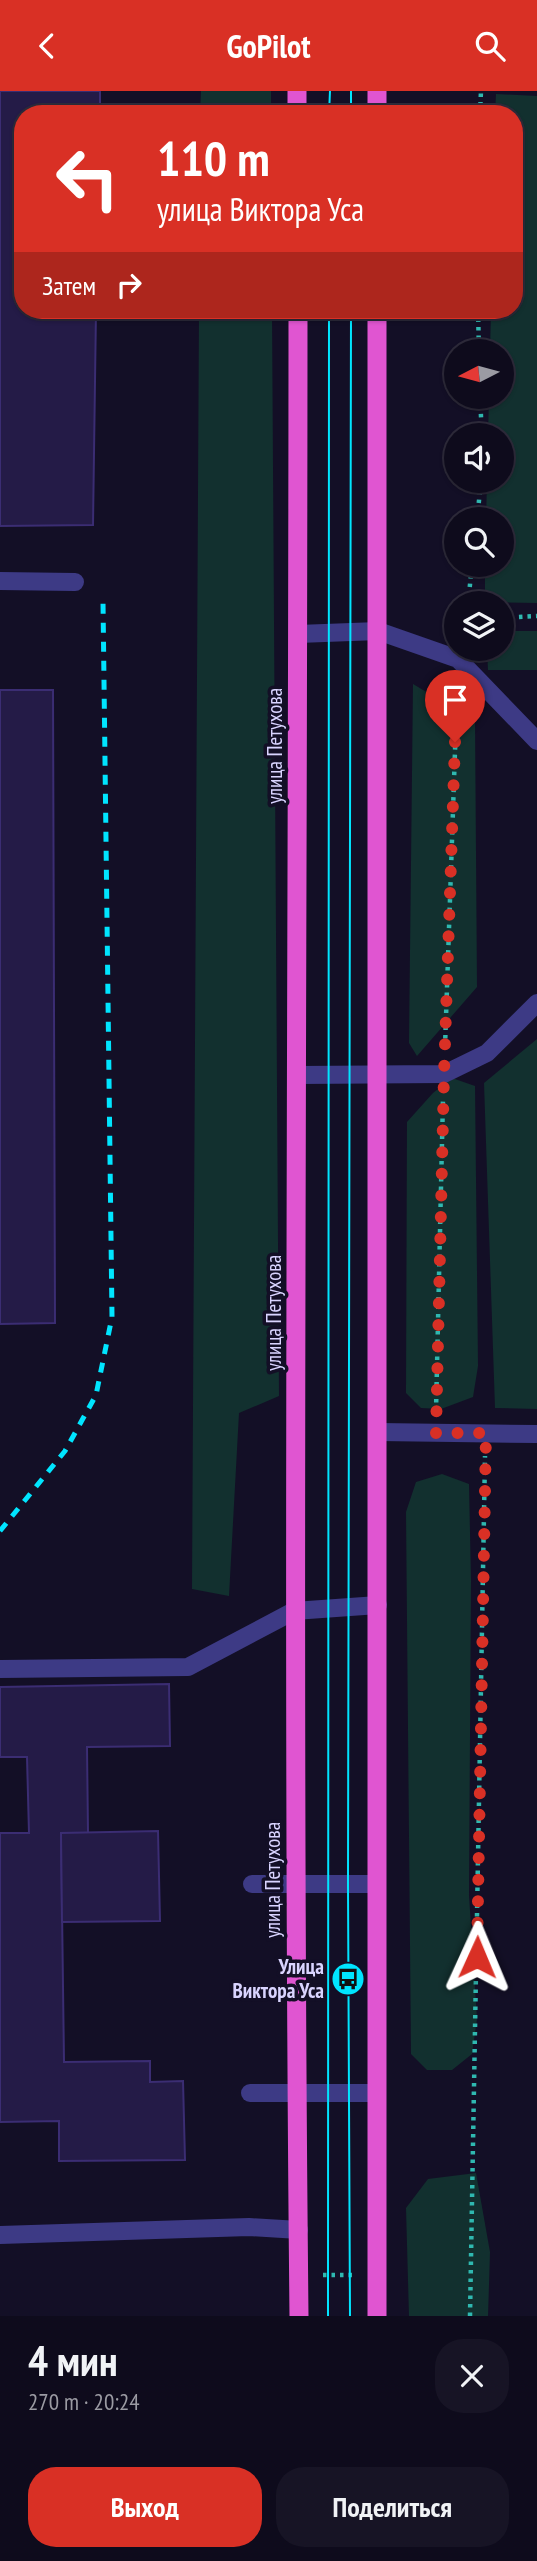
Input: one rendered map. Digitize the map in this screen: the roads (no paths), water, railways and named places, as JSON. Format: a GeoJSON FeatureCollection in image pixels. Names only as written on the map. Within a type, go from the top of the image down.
{"type":"FeatureCollection","features":[{"type":"Feature","properties":{"kind":"highway","name":"улица Петухова"},"geometry":{"type":"LineString","coordinates":[[298,319],[298,1075],[294,1611],[299,2316]]}},
{"type":"Feature","properties":{"kind":"highway"},"geometry":{"type":"LineString","coordinates":[[377,319],[377,2316]]}},
{"type":"Feature","properties":{"kind":"street"},"geometry":{"type":"LineString","coordinates":[[0,581],[75,582]]}},
{"type":"Feature","properties":{"kind":"street"},"geometry":{"type":"LineString","coordinates":[[298,634],[378,631],[458,659],[537,741]]}},
{"type":"Feature","properties":{"kind":"street"},"geometry":{"type":"LineString","coordinates":[[298,1075],[444,1074],[486,1053],[537,1003]]}},
{"type":"Feature","properties":{"kind":"street"},"geometry":{"type":"LineString","coordinates":[[378,1432],[537,1434]]}},
{"type":"Feature","properties":{"kind":"street"},"geometry":{"type":"LineString","coordinates":[[0,1669],[188,1667],[294,1611],[378,1605]]}},
{"type":"Feature","properties":{"kind":"street"},"geometry":{"type":"LineString","coordinates":[[252,1884],[377,1884]]}},
{"type":"Feature","properties":{"kind":"street"},"geometry":{"type":"LineString","coordinates":[[250,2093],[377,2093]]}},
{"type":"Feature","properties":{"kind":"street"},"geometry":{"type":"LineString","coordinates":[[0,2235],[249,2227],[299,2230]]}},
{"type":"Feature","properties":{"kind":"tram line"},"geometry":{"type":"LineString","coordinates":[[329,105],[330,91]]}},
{"type":"Feature","properties":{"kind":"tram line"},"geometry":{"type":"LineString","coordinates":[[351,91],[351,105]]}},
{"type":"Feature","properties":{"kind":"tram line"},"geometry":{"type":"LineString","coordinates":[[328,2316],[329,319]]}},
{"type":"Feature","properties":{"kind":"tram line"},"geometry":{"type":"LineString","coordinates":[[350,2316],[348,1884],[351,319]]}},
{"type":"Feature","properties":{"kind":"railway"},"geometry":{"type":"LineString","coordinates":[[0,1531],[65,1451],[96,1395],[112,1317],[103,602]]}},
{"type":"Feature","properties":{"kind":"place","name":"Улица Виктора Уса"},"geometry":{"type":"Point","coordinates":[348,1979]}}]}
